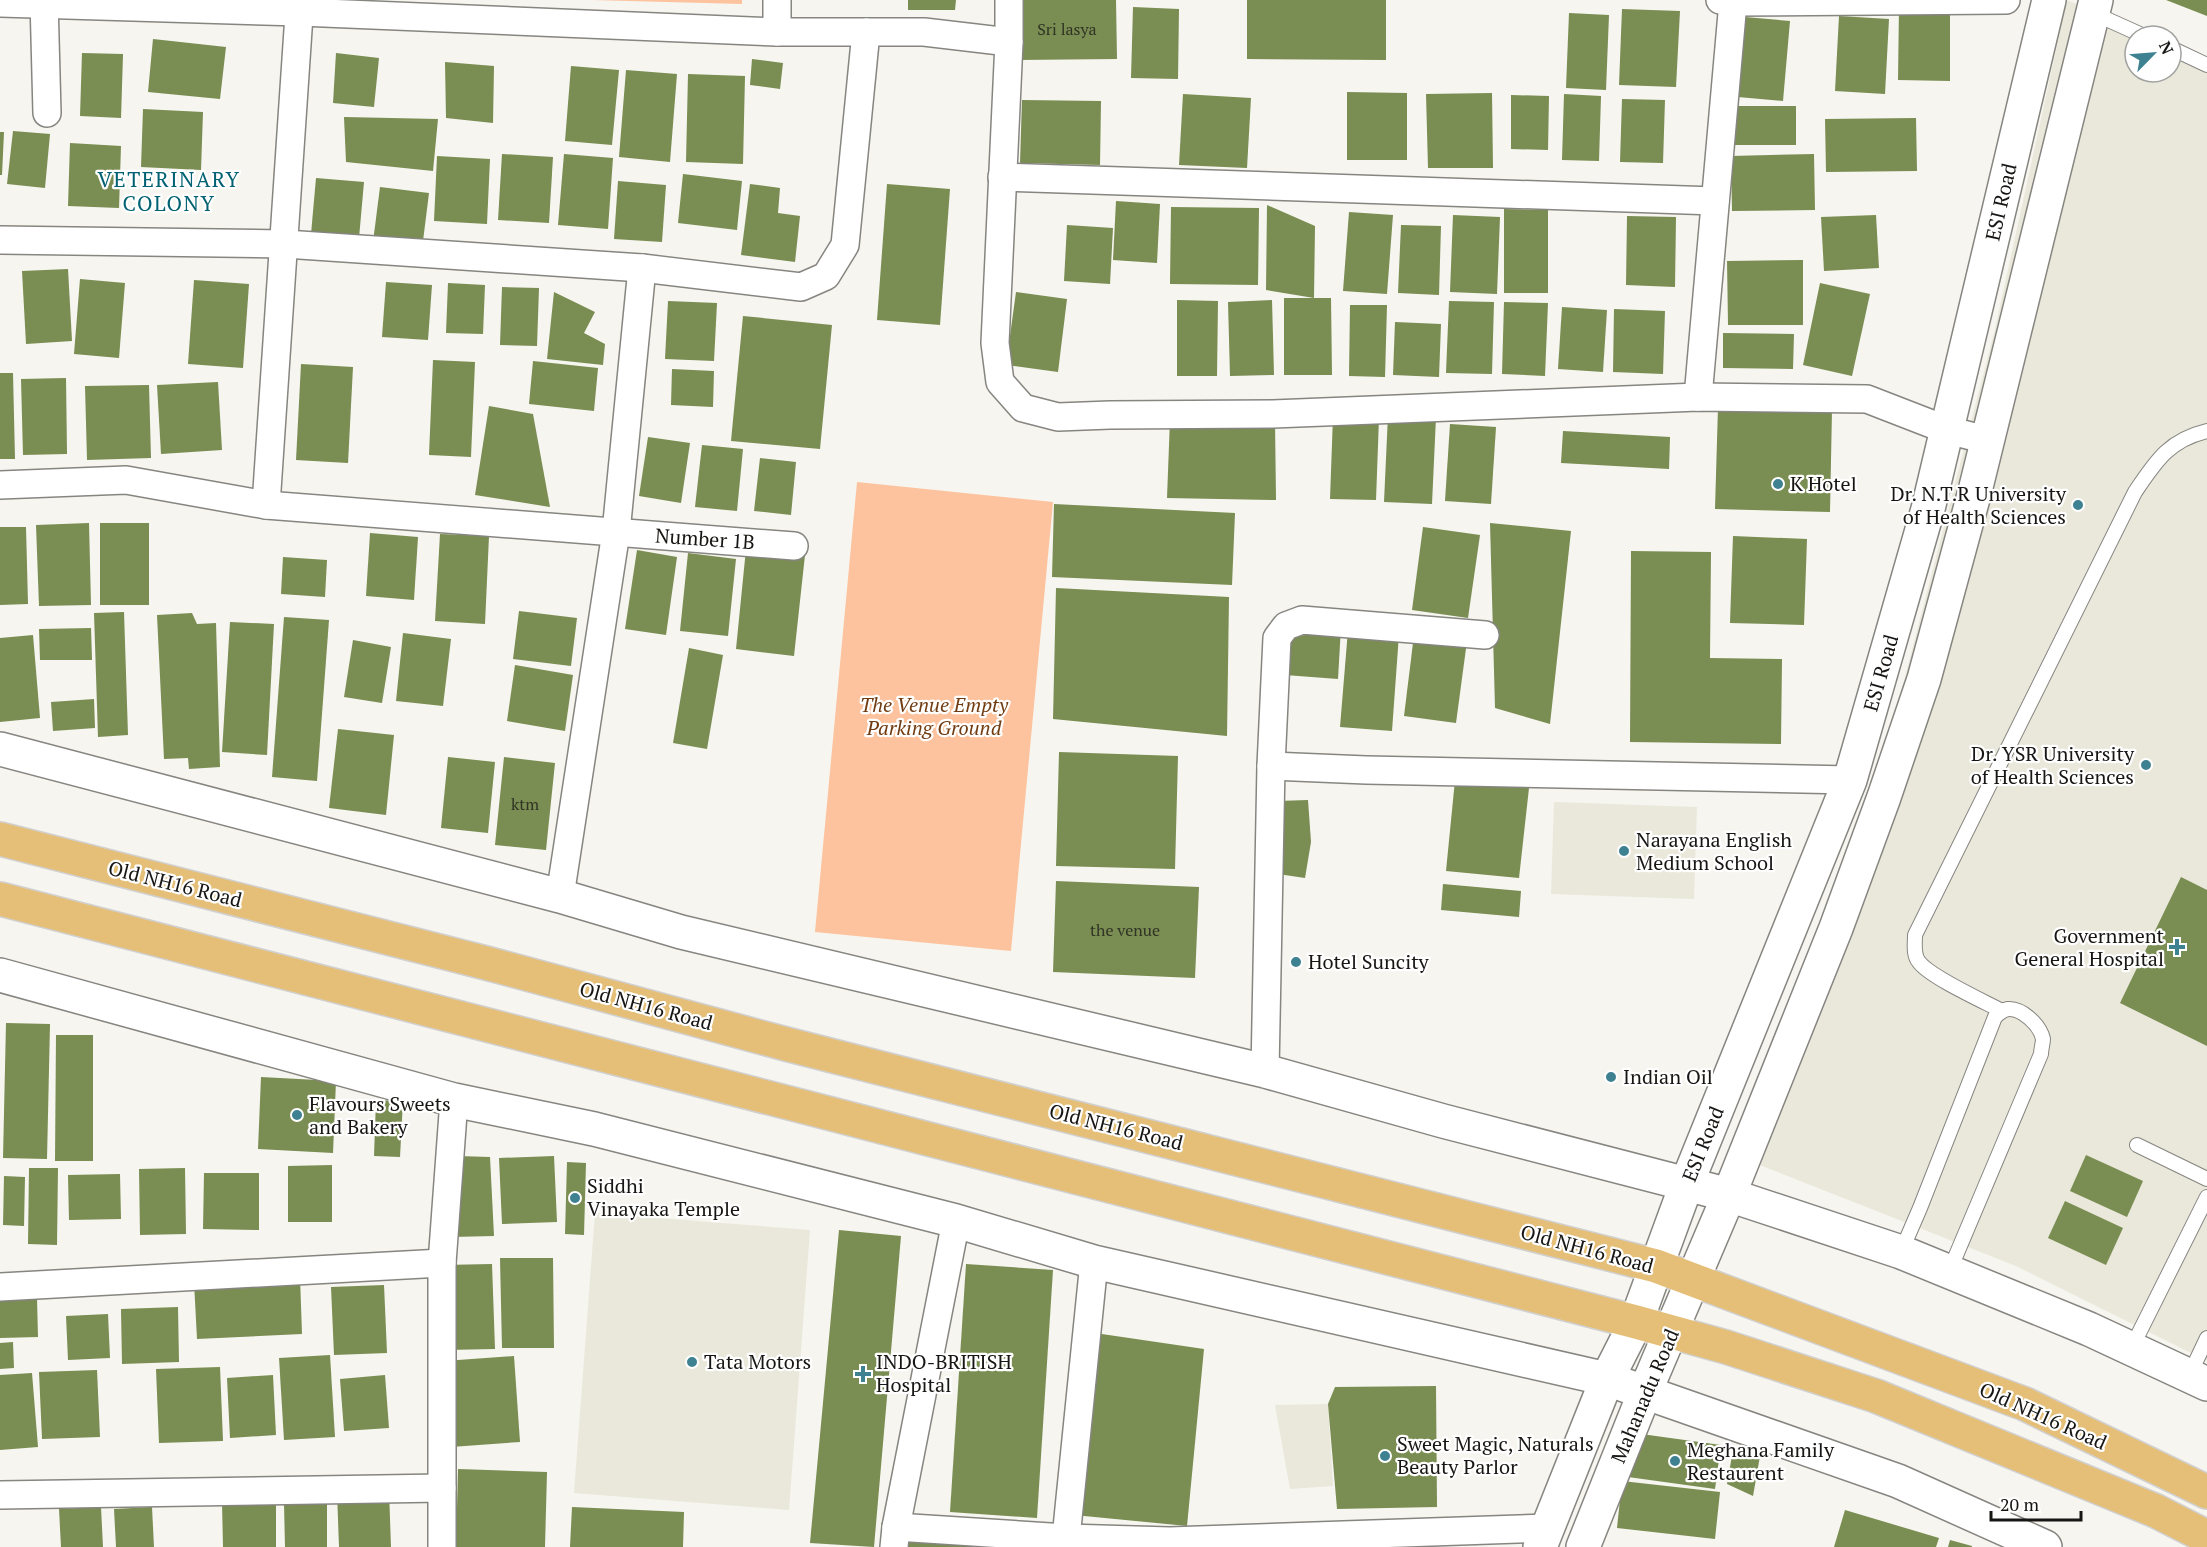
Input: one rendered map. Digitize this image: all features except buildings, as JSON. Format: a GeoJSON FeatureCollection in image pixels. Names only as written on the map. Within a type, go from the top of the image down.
{"type":"FeatureCollection","features":[{"type":"Feature","properties":{"kind":"main road","name":"Old NH16 Road"},"geometry":{"type":"LineString","coordinates":[[0,838],[498,966],[786,1044],[1656,1266],[2025,1404],[2207,1492]]}},
{"type":"Feature","properties":{"kind":"main road"},"geometry":{"type":"LineString","coordinates":[[0,899],[1726,1347],[1876,1396],[2156,1511],[2207,1537]]}},
{"type":"Feature","properties":{"kind":"street"},"geometry":{"type":"LineString","coordinates":[[777,0],[777,32]]}},
{"type":"Feature","properties":{"kind":"street"},"geometry":{"type":"LineString","coordinates":[[1009,0],[1009,42],[994,343],[1000,382],[1023,408],[1058,417],[1273,414],[1698,397],[1867,399],[1947,430],[1987,440]]}},
{"type":"Feature","properties":{"kind":"street"},"geometry":{"type":"LineString","coordinates":[[1698,397],[1715,201],[1727,1],[2006,0]]}},
{"type":"Feature","properties":{"kind":"street","name":"ESI Road"},"geometry":{"type":"LineString","coordinates":[[1636,1322],[1687,1183],[1850,780],[1928,509],[2049,0]]}},
{"type":"Feature","properties":{"kind":"street"},"geometry":{"type":"LineString","coordinates":[[44,2],[47,113]]}},
{"type":"Feature","properties":{"kind":"street"},"geometry":{"type":"LineString","coordinates":[[0,3],[300,6],[777,32],[924,32],[1009,42]]}},
{"type":"Feature","properties":{"kind":"street"},"geometry":{"type":"LineString","coordinates":[[266,505],[300,6]]}},
{"type":"Feature","properties":{"kind":"street","name":"ESI Road"},"geometry":{"type":"LineString","coordinates":[[1694,1280],[1836,928],[1924,679],[1987,440],[2094,7]]}},
{"type":"Feature","properties":{"kind":"street"},"geometry":{"type":"LineString","coordinates":[[0,240],[285,244],[642,268],[801,287],[826,276],[845,245],[866,32]]}},
{"type":"Feature","properties":{"kind":"street"},"geometry":{"type":"LineString","coordinates":[[1002,177],[1715,201]]}},
{"type":"Feature","properties":{"kind":"street"},"geometry":{"type":"LineString","coordinates":[[560,896],[616,532],[642,268]]}},
{"type":"Feature","properties":{"kind":"street","name":"Number 1B"},"geometry":{"type":"LineString","coordinates":[[0,484],[126,480],[266,505],[794,546]]}},
{"type":"Feature","properties":{"kind":"street"},"geometry":{"type":"LineString","coordinates":[[1265,1071],[1271,766],[1277,638],[1286,626],[1302,620],[1329,620],[1485,635]]}},
{"type":"Feature","properties":{"kind":"street"},"geometry":{"type":"LineString","coordinates":[[0,749],[560,896],[681,932],[1265,1071],[1443,1121],[1729,1195],[1900,1252],[2089,1329],[2198,1380]]}},
{"type":"Feature","properties":{"kind":"street"},"geometry":{"type":"LineString","coordinates":[[1271,766],[1850,780]]}},
{"type":"Feature","properties":{"kind":"street"},"geometry":{"type":"LineString","coordinates":[[0,975],[454,1100],[594,1129],[956,1221],[1094,1262],[1607,1379],[1898,1481],[2045,1547]]}},
{"type":"Feature","properties":{"kind":"street"},"geometry":{"type":"LineString","coordinates":[[442,1547],[442,1263],[454,1100]]}},
{"type":"Feature","properties":{"kind":"street"},"geometry":{"type":"LineString","coordinates":[[956,1221],[895,1537],[1066,1538],[1170,1544],[1544,1538]]}},
{"type":"Feature","properties":{"kind":"street"},"geometry":{"type":"LineString","coordinates":[[1066,1538],[1094,1262]]}},
{"type":"Feature","properties":{"kind":"street"},"geometry":{"type":"LineString","coordinates":[[0,1287],[442,1263]]}},
{"type":"Feature","properties":{"kind":"street","name":"Mahanadu Road"},"geometry":{"type":"LineString","coordinates":[[1583,1547],[1694,1280]]}},
{"type":"Feature","properties":{"kind":"street","name":"Mahanadu Road"},"geometry":{"type":"LineString","coordinates":[[1544,1538],[1607,1379],[1636,1322]]}},
{"type":"Feature","properties":{"kind":"street"},"geometry":{"type":"LineString","coordinates":[[0,1495],[442,1488]]}},
{"type":"Feature","properties":{"kind":"lane"},"geometry":{"type":"LineString","coordinates":[[2094,7],[2123,24]]}},
{"type":"Feature","properties":{"kind":"lane"},"geometry":{"type":"LineString","coordinates":[[2183,54],[2207,65]]}},
{"type":"Feature","properties":{"kind":"lane"},"geometry":{"type":"LineString","coordinates":[[2002,1011],[1923,966],[1918,961],[1914,948],[1915,935],[2135,492],[2172,444],[2189,435],[2207,431]]}},
{"type":"Feature","properties":{"kind":"lane"},"geometry":{"type":"LineString","coordinates":[[1900,1252],[1920,1208],[1995,1017],[2002,1011],[2010,1009],[2026,1015],[2037,1026],[2043,1039],[2041,1054],[1949,1272]]}},
{"type":"Feature","properties":{"kind":"lane"},"geometry":{"type":"LineString","coordinates":[[2137,1145],[2207,1179]]}},
{"type":"Feature","properties":{"kind":"lane"},"geometry":{"type":"LineString","coordinates":[[2131,1349],[2207,1197]]}},
{"type":"Feature","properties":{"kind":"lane"},"geometry":{"type":"LineString","coordinates":[[2198,1380],[2207,1338]]}},
{"type":"Feature","properties":{"kind":"shaded area","name":"Dr. N.T.R University of Health Sciences"},"geometry":{"type":"Polygon","coordinates":[[[2067,0],[2123,24],[2123,84],[2183,84],[2183,55],[2207,68],[2207,1361],[2016,1266],[1752,1162],[1904,681],[1995,329],[2067,0]]]}},
{"type":"Feature","properties":{"kind":"shaded area","name":"Narayana English Medium School"},"geometry":{"type":"Polygon","coordinates":[[[1554,802],[1697,807],[1694,899],[1551,894],[1554,802]]]}},
{"type":"Feature","properties":{"kind":"shaded area","name":"Tata Motors"},"geometry":{"type":"Polygon","coordinates":[[[595,1213],[810,1230],[789,1510],[574,1493],[595,1213]]]}},
{"type":"Feature","properties":{"kind":"shaded area"},"geometry":{"type":"Polygon","coordinates":[[[1328,1404],[1333,1486],[1290,1489],[1275,1405],[1328,1404]]]}},
{"type":"Feature","properties":{"kind":"green space"},"geometry":{"type":"Polygon","coordinates":[[[592,0],[742,0],[742,4],[592,0]]]}},
{"type":"Feature","properties":{"kind":"green space","name":"The Venue Empty Parking Ground"},"geometry":{"type":"Polygon","coordinates":[[[857,482],[1053,502],[1011,951],[815,932],[857,482]]]}},
{"type":"Feature","properties":{"kind":"place","name":"K Hotel"},"geometry":{"type":"Point","coordinates":[1778,484]}},
{"type":"Feature","properties":{"kind":"place","name":"Dr. N.T.R University of Health Sciences"},"geometry":{"type":"Point","coordinates":[2078,505]}},
{"type":"Feature","properties":{"kind":"place","name":"Dr. YSR University of Health Sciences"},"geometry":{"type":"Point","coordinates":[2146,765]}},
{"type":"Feature","properties":{"kind":"place","name":"Narayana English Medium School"},"geometry":{"type":"Point","coordinates":[1624,851]}},
{"type":"Feature","properties":{"kind":"place","name":"Government General Hospital"},"geometry":{"type":"Point","coordinates":[2177,947]}},
{"type":"Feature","properties":{"kind":"place","name":"Hotel Suncity"},"geometry":{"type":"Point","coordinates":[1296,962]}},
{"type":"Feature","properties":{"kind":"place","name":"Indian Oil"},"geometry":{"type":"Point","coordinates":[1611,1077]}},
{"type":"Feature","properties":{"kind":"place","name":"Flavours Sweets and Bakery"},"geometry":{"type":"Point","coordinates":[297,1115]}},
{"type":"Feature","properties":{"kind":"place","name":"Siddhi Vinayaka Temple"},"geometry":{"type":"Point","coordinates":[575,1198]}},
{"type":"Feature","properties":{"kind":"place","name":"Tata Motors"},"geometry":{"type":"Point","coordinates":[692,1362]}},
{"type":"Feature","properties":{"kind":"place","name":"INDO-BRITISH Hospital"},"geometry":{"type":"Point","coordinates":[863,1374]}},
{"type":"Feature","properties":{"kind":"place","name":"Sweet Magic, Naturals Beauty Parlor"},"geometry":{"type":"Point","coordinates":[1385,1456]}},
{"type":"Feature","properties":{"kind":"place","name":"Meghana Family Restaurent"},"geometry":{"type":"Point","coordinates":[1675,1461]}},
{"type":"Feature","properties":{"kind":"district","name":"VETERINARY COLONY"},"geometry":{"type":"Point","coordinates":[169,192]}}]}
